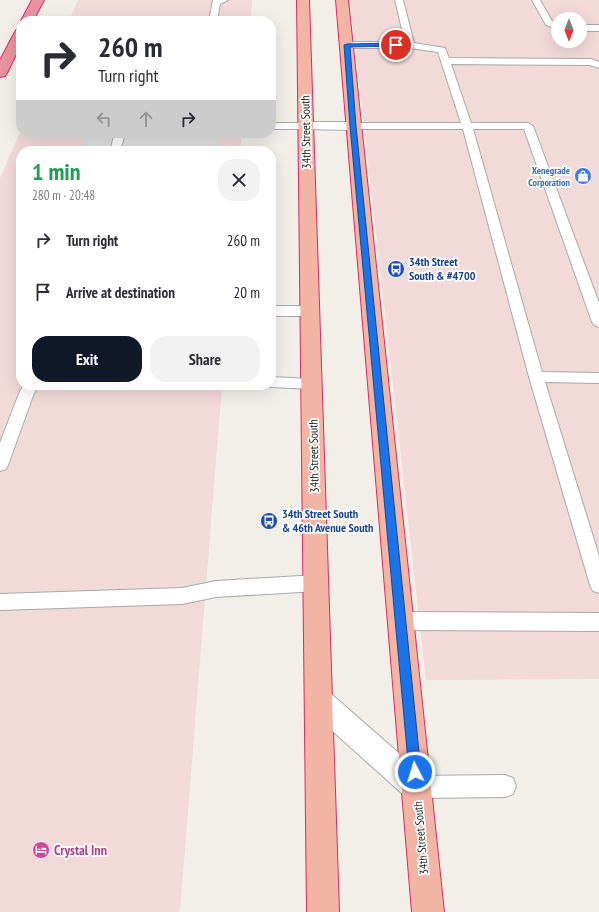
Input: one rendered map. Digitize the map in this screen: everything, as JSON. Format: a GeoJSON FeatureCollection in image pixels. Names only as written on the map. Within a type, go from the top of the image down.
{"type":"FeatureCollection","features":[{"type":"Feature","properties":{"kind":"highway"},"geometry":{"type":"LineString","coordinates":[[30,16],[38,0]]}},
{"type":"Feature","properties":{"kind":"highway","name":"34th Street South"},"geometry":{"type":"LineString","coordinates":[[303,0],[317,582],[323,912]]}},
{"type":"Feature","properties":{"kind":"highway","name":"34th Street South"},"geometry":{"type":"LineString","coordinates":[[342,0],[428,912]]}},
{"type":"Feature","properties":{"kind":"highway"},"geometry":{"type":"LineString","coordinates":[[0,73],[16,42]]}},
{"type":"Feature","properties":{"kind":"street"},"geometry":{"type":"LineString","coordinates":[[306,126],[353,126]]}},
{"type":"Feature","properties":{"kind":"street"},"geometry":{"type":"LineString","coordinates":[[319,701],[416,786]]}},
{"type":"Feature","properties":{"kind":"lane"},"geometry":{"type":"LineString","coordinates":[[214,16],[216,2],[224,0]]}},
{"type":"Feature","properties":{"kind":"lane"},"geometry":{"type":"LineString","coordinates":[[399,0],[410,45]]}},
{"type":"Feature","properties":{"kind":"lane"},"geometry":{"type":"LineString","coordinates":[[536,0],[549,23],[551,24]]}},
{"type":"Feature","properties":{"kind":"lane"},"geometry":{"type":"LineString","coordinates":[[587,28],[599,28]]}},
{"type":"Feature","properties":{"kind":"lane"},"geometry":{"type":"LineString","coordinates":[[347,45],[410,45],[442,50],[467,126],[536,377],[599,585]]}},
{"type":"Feature","properties":{"kind":"lane"},"geometry":{"type":"LineString","coordinates":[[445,61],[591,62],[599,66]]}},
{"type":"Feature","properties":{"kind":"lane"},"geometry":{"type":"LineString","coordinates":[[276,126],[306,126]]}},
{"type":"Feature","properties":{"kind":"lane"},"geometry":{"type":"LineString","coordinates":[[353,126],[528,126],[599,322]]}},
{"type":"Feature","properties":{"kind":"lane"},"geometry":{"type":"LineString","coordinates":[[276,311],[310,311]]}},
{"type":"Feature","properties":{"kind":"lane"},"geometry":{"type":"LineString","coordinates":[[536,377],[599,378]]}},
{"type":"Feature","properties":{"kind":"lane"},"geometry":{"type":"LineString","coordinates":[[276,382],[312,384]]}},
{"type":"Feature","properties":{"kind":"lane"},"geometry":{"type":"LineString","coordinates":[[0,465],[28,390]]}},
{"type":"Feature","properties":{"kind":"lane"},"geometry":{"type":"LineString","coordinates":[[0,602],[182,596],[216,589],[317,582]]}},
{"type":"Feature","properties":{"kind":"lane"},"geometry":{"type":"LineString","coordinates":[[400,621],[599,622]]}},
{"type":"Feature","properties":{"kind":"lane"},"geometry":{"type":"LineString","coordinates":[[416,786],[505,786]]}},
{"type":"Feature","properties":{"kind":"shaded area"},"geometry":{"type":"Polygon","coordinates":[[[78,0],[252,0],[251,16],[71,16],[78,0]]]}},
{"type":"Feature","properties":{"kind":"shaded area"},"geometry":{"type":"Polygon","coordinates":[[[350,0],[599,0],[599,679],[426,680],[350,0]]]}},
{"type":"Feature","properties":{"kind":"shaded area"},"geometry":{"type":"Polygon","coordinates":[[[18,138],[241,138],[241,146],[16,146],[16,390],[222,390],[180,912],[0,912],[0,178],[18,138]]]}},
{"type":"Feature","properties":{"kind":"shaded area"},"geometry":{"type":"Polygon","coordinates":[[[84,138],[221,138],[220,146],[82,146],[84,138]]]}},
{"type":"Feature","properties":{"kind":"place","name":"Xenegrade Corporation"},"geometry":{"type":"Point","coordinates":[583,176]}},
{"type":"Feature","properties":{"kind":"place","name":"34th Street South & #4700"},"geometry":{"type":"Point","coordinates":[396,269]}},
{"type":"Feature","properties":{"kind":"place","name":"34th Street South & 46th Avenue South"},"geometry":{"type":"Point","coordinates":[269,521]}},
{"type":"Feature","properties":{"kind":"place","name":"Crystal Inn"},"geometry":{"type":"Point","coordinates":[41,850]}},
{"type":"Feature","properties":{"kind":"route"},"geometry":{"type":"LineString","coordinates":[[396,45],[347,45],[353,126],[415,772]]}}]}
